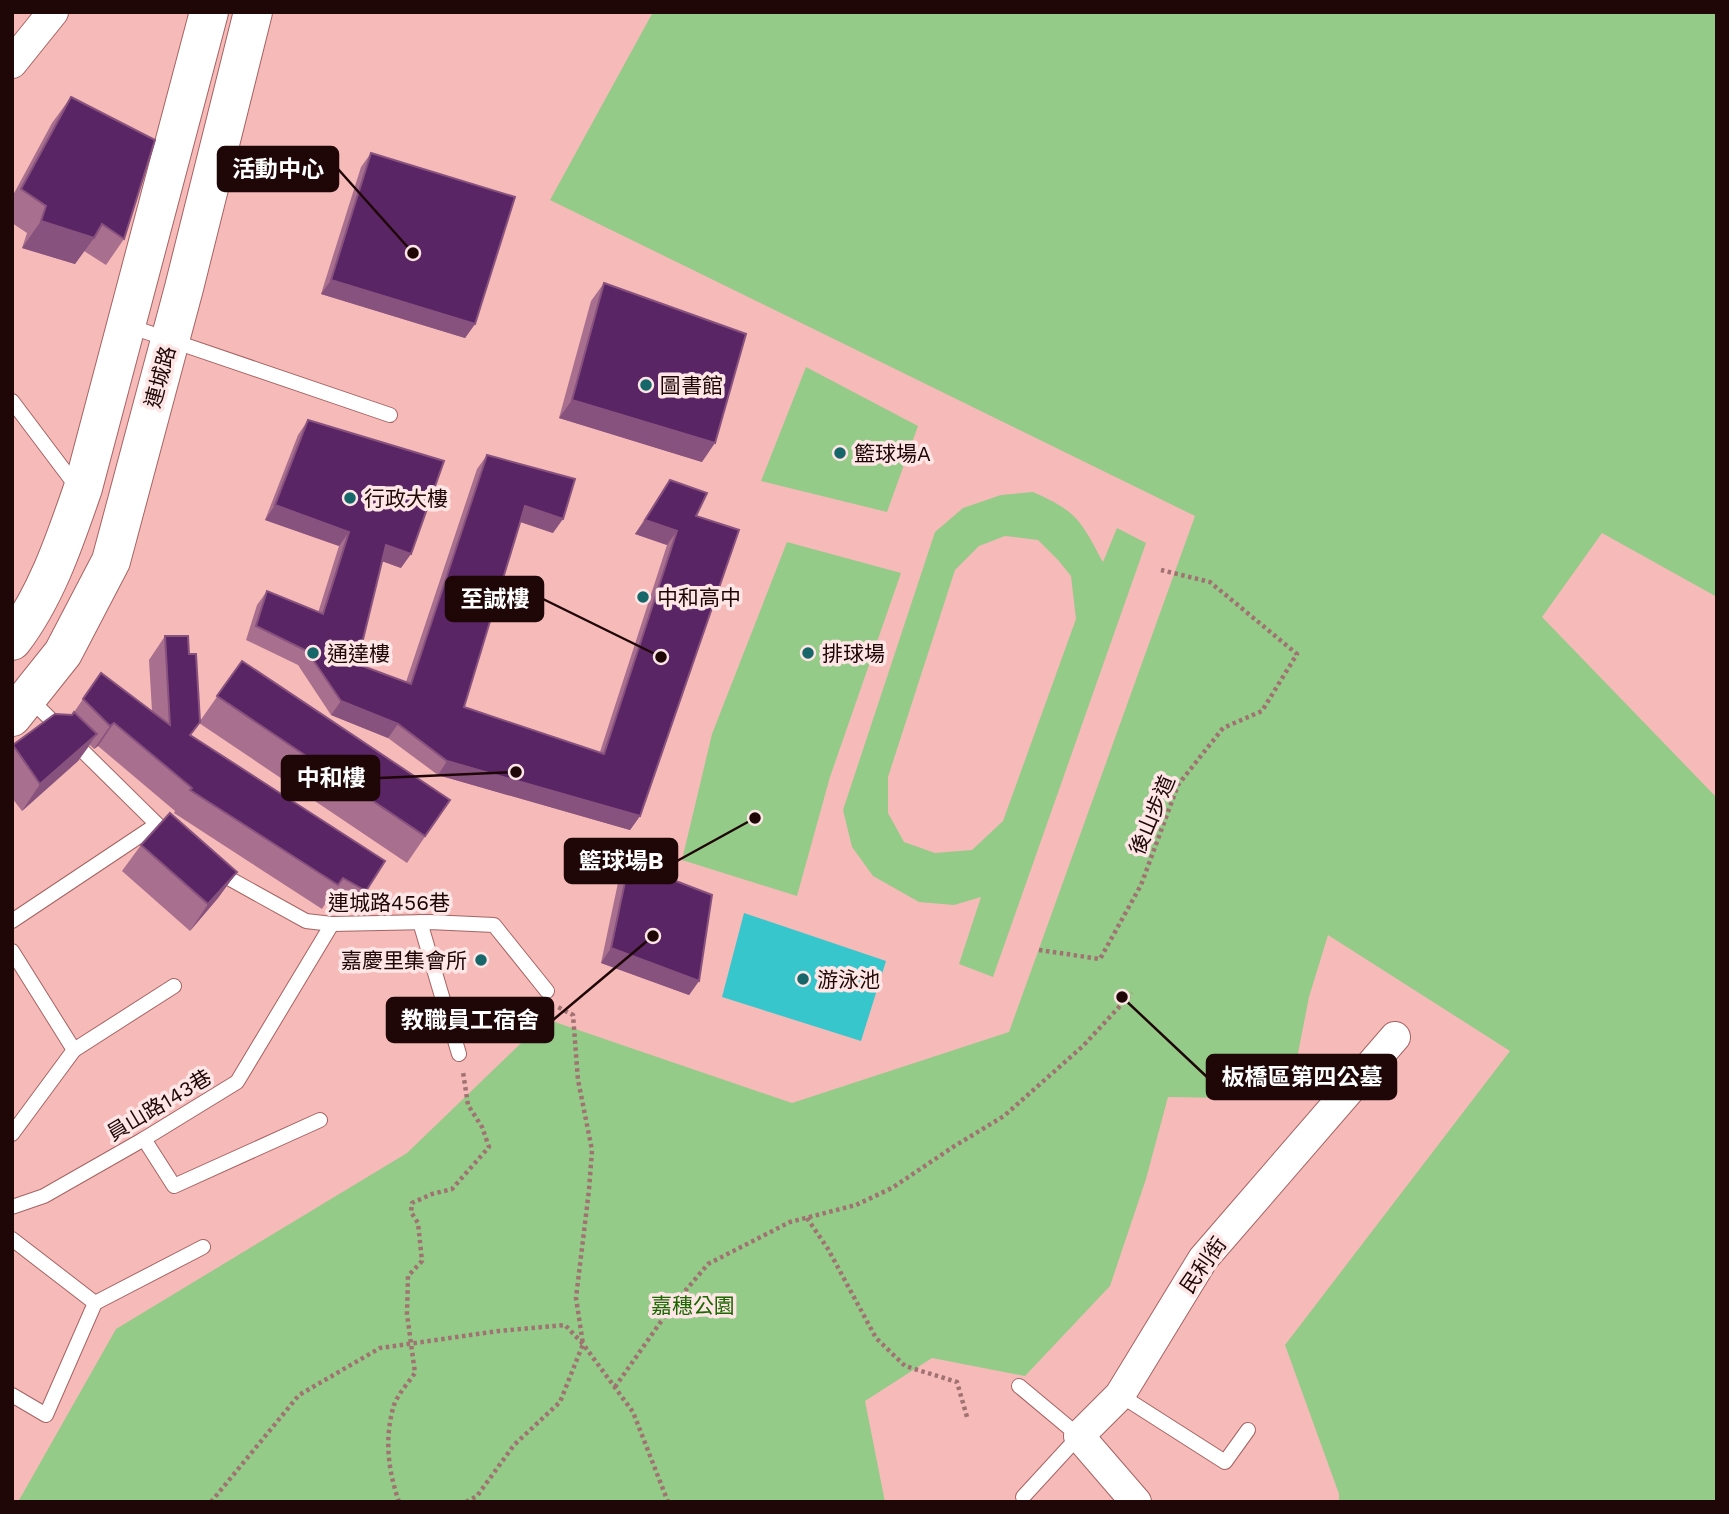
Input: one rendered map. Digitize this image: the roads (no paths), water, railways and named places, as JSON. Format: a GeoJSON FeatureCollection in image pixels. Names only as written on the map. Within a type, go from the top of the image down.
{"type":"FeatureCollection","features":[{"type":"Feature","properties":{"kind":"main road","name":"連城路"},"geometry":{"type":"LineString","coordinates":[[12,641],[28,620],[65,537],[83,488],[126,325],[225,15]]}},
{"type":"Feature","properties":{"kind":"main road","name":"連城路"},"geometry":{"type":"LineString","coordinates":[[21,708],[63,653],[111,561],[170,340],[225,15]]}},
{"type":"Feature","properties":{"kind":"street"},"geometry":{"type":"LineString","coordinates":[[12,64],[53,12]]}},
{"type":"Feature","properties":{"kind":"street","name":"民利街"},"geometry":{"type":"LineString","coordinates":[[1079,1436],[1120,1395],[1203,1259],[1395,1037]]}},
{"type":"Feature","properties":{"kind":"street"},"geometry":{"type":"LineString","coordinates":[[1079,1436],[1137,1501]]}},
{"type":"Feature","properties":{"kind":"lane"},"geometry":{"type":"LineString","coordinates":[[126,325],[390,415]]}},
{"type":"Feature","properties":{"kind":"lane"},"geometry":{"type":"LineString","coordinates":[[12,401],[70,478],[83,488]]}},
{"type":"Feature","properties":{"kind":"lane"},"geometry":{"type":"LineString","coordinates":[[21,708],[185,851]]}},
{"type":"Feature","properties":{"kind":"lane"},"geometry":{"type":"LineString","coordinates":[[12,921],[156,825]]}},
{"type":"Feature","properties":{"kind":"lane","name":"連城路456巷"},"geometry":{"type":"LineString","coordinates":[[206,866],[306,921],[332,924],[420,922],[494,925],[547,991]]}},
{"type":"Feature","properties":{"kind":"lane"},"geometry":{"type":"LineString","coordinates":[[420,922],[458,1054]]}},
{"type":"Feature","properties":{"kind":"lane","name":"員山路143巷"},"geometry":{"type":"LineString","coordinates":[[12,1207],[44,1196],[145,1139],[237,1082],[332,924]]}},
{"type":"Feature","properties":{"kind":"lane"},"geometry":{"type":"LineString","coordinates":[[14,958],[74,1050]]}},
{"type":"Feature","properties":{"kind":"lane"},"geometry":{"type":"LineString","coordinates":[[12,1134],[74,1050],[174,986]]}},
{"type":"Feature","properties":{"kind":"lane"},"geometry":{"type":"LineString","coordinates":[[145,1139],[174,1186],[320,1121]]}},
{"type":"Feature","properties":{"kind":"lane"},"geometry":{"type":"LineString","coordinates":[[12,1239],[95,1303]]}},
{"type":"Feature","properties":{"kind":"lane"},"geometry":{"type":"LineString","coordinates":[[12,1395],[46,1415],[95,1303],[203,1247]]}},
{"type":"Feature","properties":{"kind":"lane"},"geometry":{"type":"LineString","coordinates":[[1019,1386],[1079,1436],[1023,1497]]}},
{"type":"Feature","properties":{"kind":"lane"},"geometry":{"type":"LineString","coordinates":[[1120,1395],[1225,1462],[1248,1430]]}},
{"type":"Feature","properties":{"kind":"water","name":"游泳池"},"geometry":{"type":"Polygon","coordinates":[[[744,913],[886,961],[861,1041],[722,997],[744,913]]]}},
{"type":"Feature","properties":{"kind":"place","name":"活動中心"},"geometry":{"type":"Point","coordinates":[413,253]}},
{"type":"Feature","properties":{"kind":"place","name":"圖書館"},"geometry":{"type":"Point","coordinates":[646,385]}},
{"type":"Feature","properties":{"kind":"place","name":"籃球場A"},"geometry":{"type":"Point","coordinates":[840,453]}},
{"type":"Feature","properties":{"kind":"place","name":"行政大樓"},"geometry":{"type":"Point","coordinates":[350,498]}},
{"type":"Feature","properties":{"kind":"place","name":"中和高中"},"geometry":{"type":"Point","coordinates":[643,597]}},
{"type":"Feature","properties":{"kind":"place","name":"通達樓"},"geometry":{"type":"Point","coordinates":[313,653]}},
{"type":"Feature","properties":{"kind":"place","name":"排球場"},"geometry":{"type":"Point","coordinates":[808,653]}},
{"type":"Feature","properties":{"kind":"place","name":"至誠樓"},"geometry":{"type":"Point","coordinates":[661,657]}},
{"type":"Feature","properties":{"kind":"place","name":"中和樓"},"geometry":{"type":"Point","coordinates":[516,772]}},
{"type":"Feature","properties":{"kind":"place","name":"籃球場B"},"geometry":{"type":"Point","coordinates":[755,818]}},
{"type":"Feature","properties":{"kind":"place","name":"教職員工宿舍"},"geometry":{"type":"Point","coordinates":[653,936]}},
{"type":"Feature","properties":{"kind":"place","name":"嘉慶里集會所"},"geometry":{"type":"Point","coordinates":[481,960]}},
{"type":"Feature","properties":{"kind":"place","name":"游泳池"},"geometry":{"type":"Point","coordinates":[803,979]}},
{"type":"Feature","properties":{"kind":"place","name":"板橋區第四公墓"},"geometry":{"type":"Point","coordinates":[1122,997]}},
{"type":"Feature","properties":{"kind":"park label","name":"嘉穗公園"},"geometry":{"type":"Point","coordinates":[693,1305]}}]}
